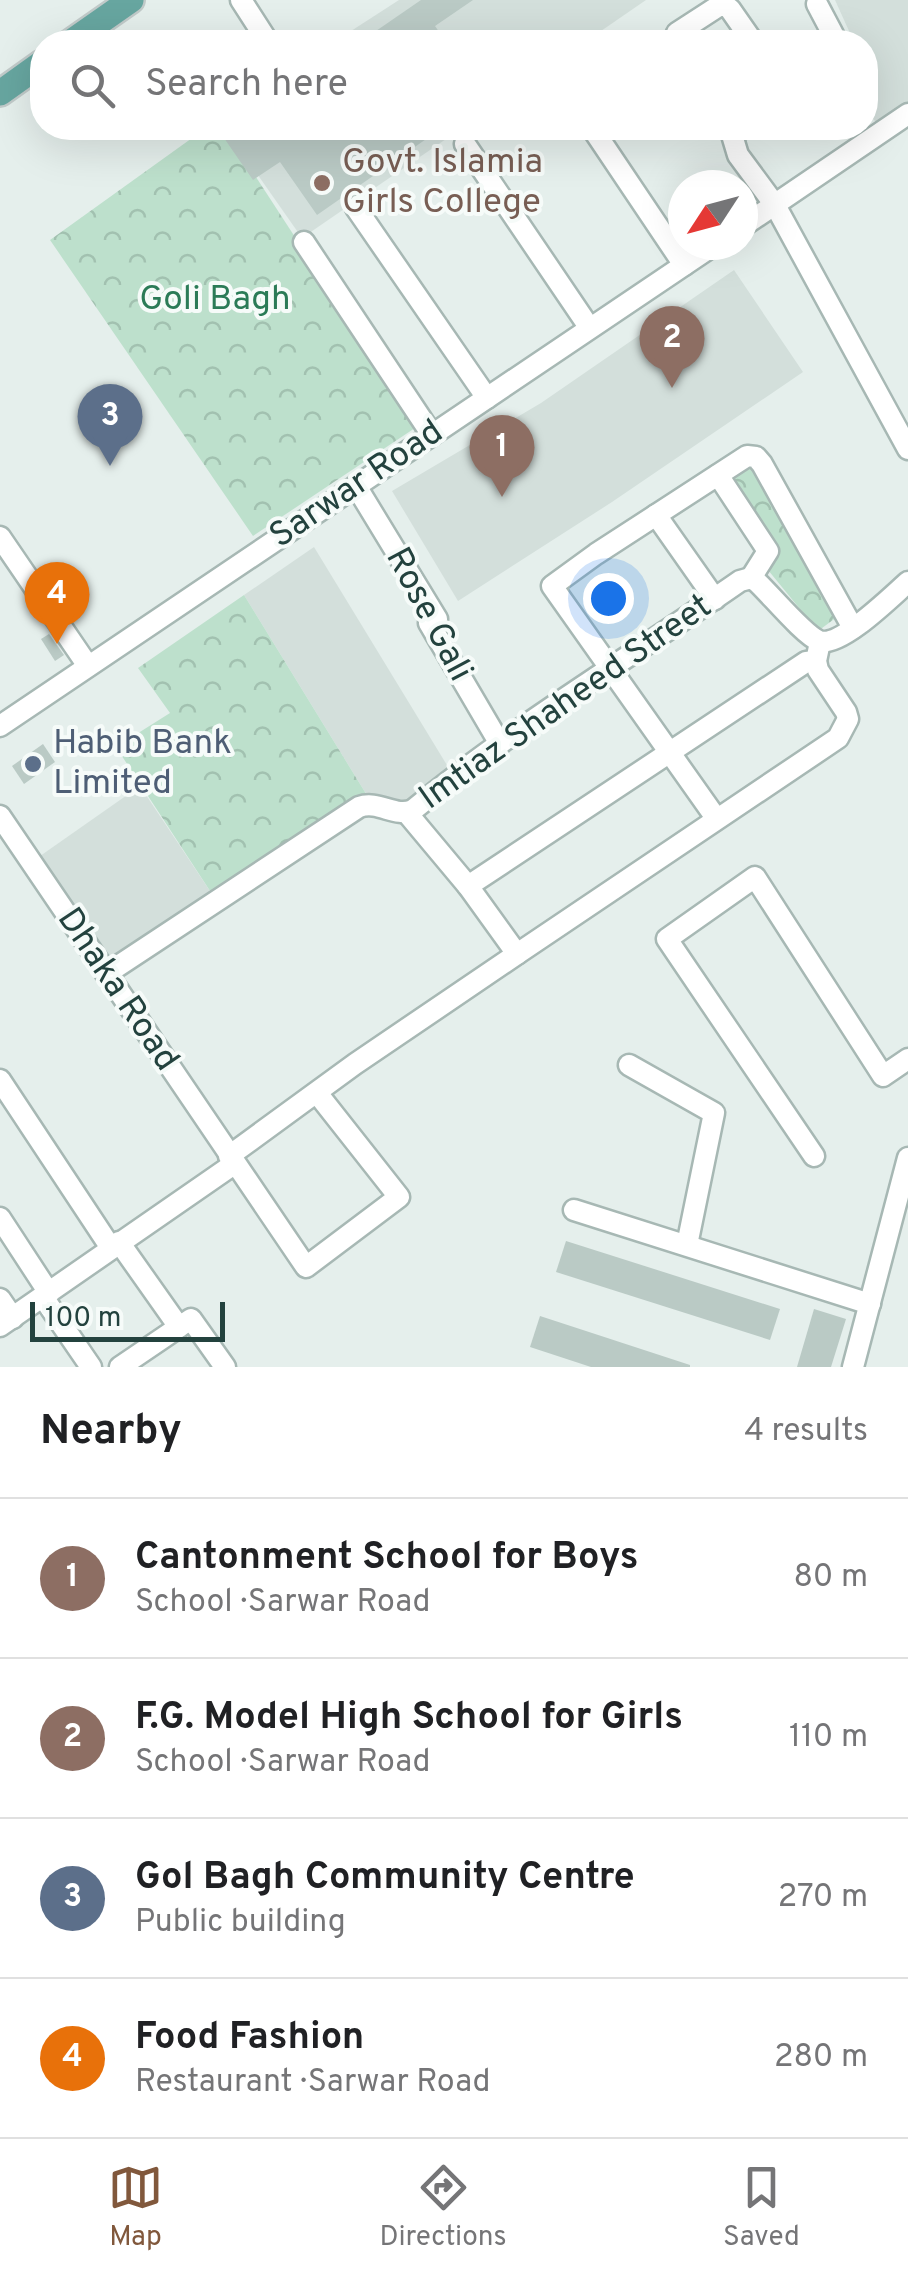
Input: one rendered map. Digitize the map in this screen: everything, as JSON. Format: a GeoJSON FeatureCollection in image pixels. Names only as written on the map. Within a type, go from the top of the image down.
{"type":"FeatureCollection","features":[{"type":"Feature","properties":{"kind":"main road"},"geometry":{"type":"LineString","coordinates":[[88,30],[131,0]]}},
{"type":"Feature","properties":{"kind":"main road"},"geometry":{"type":"LineString","coordinates":[[0,93],[30,72]]}},
{"type":"Feature","properties":{"kind":"street"},"geometry":{"type":"LineString","coordinates":[[241,0],[260,30]]}},
{"type":"Feature","properties":{"kind":"street"},"geometry":{"type":"LineString","coordinates":[[817,4],[831,30]]}},
{"type":"Feature","properties":{"kind":"street"},"geometry":{"type":"LineString","coordinates":[[682,30],[724,5],[745,30]]}},
{"type":"Feature","properties":{"kind":"street"},"geometry":{"type":"LineString","coordinates":[[878,135],[908,114]]}},
{"type":"Feature","properties":{"kind":"street"},"geometry":{"type":"LineString","coordinates":[[600,140],[684,265]]}},
{"type":"Feature","properties":{"kind":"street"},"geometry":{"type":"LineString","coordinates":[[736,140],[738,155],[775,205],[908,449]]}},
{"type":"Feature","properties":{"kind":"street"},"geometry":{"type":"LineString","coordinates":[[758,216],[870,140]]}},
{"type":"Feature","properties":{"kind":"street"},"geometry":{"type":"LineString","coordinates":[[464,144],[589,327]]}},
{"type":"Feature","properties":{"kind":"street"},"geometry":{"type":"LineString","coordinates":[[356,208],[486,398]]}},
{"type":"Feature","properties":{"kind":"street"},"geometry":{"type":"LineString","coordinates":[[304,242],[432,434]]}},
{"type":"Feature","properties":{"kind":"street","name":"Sarwar Road"},"geometry":{"type":"LineString","coordinates":[[0,726],[692,260]]}},
{"type":"Feature","properties":{"kind":"street"},"geometry":{"type":"LineString","coordinates":[[716,818],[552,586],[747,456],[756,457],[853,628]]}},
{"type":"Feature","properties":{"kind":"street"},"geometry":{"type":"LineString","coordinates":[[718,475],[768,552],[751,578]]}},
{"type":"Feature","properties":{"kind":"street","name":"Rose Gali"},"geometry":{"type":"LineString","coordinates":[[356,486],[437,619],[430,624],[500,744]]}},
{"type":"Feature","properties":{"kind":"street"},"geometry":{"type":"LineString","coordinates":[[656,516],[714,599]]}},
{"type":"Feature","properties":{"kind":"street"},"geometry":{"type":"LineString","coordinates":[[0,537],[88,666]]}},
{"type":"Feature","properties":{"kind":"street","name":"Imtiaz Shaheed Street"},"geometry":{"type":"LineString","coordinates":[[6,1322],[232,1160],[355,1064],[838,738],[848,719],[846,712],[818,670],[818,652],[810,635],[757,582],[751,578],[740,581],[500,744],[408,814],[377,805],[359,807],[106,974]]}},
{"type":"Feature","properties":{"kind":"street"},"geometry":{"type":"LineString","coordinates":[[468,886],[806,662],[908,582]]}},
{"type":"Feature","properties":{"kind":"street"},"geometry":{"type":"LineString","coordinates":[[408,814],[468,886],[517,954]]}},
{"type":"Feature","properties":{"kind":"street","name":"Dhaka Road"},"geometry":{"type":"LineString","coordinates":[[0,816],[306,1267],[399,1196],[317,1093]]}},
{"type":"Feature","properties":{"kind":"street"},"geometry":{"type":"LineString","coordinates":[[814,1156],[667,938],[756,877],[883,1076],[908,1059]]}},
{"type":"Feature","properties":{"kind":"street"},"geometry":{"type":"LineString","coordinates":[[629,1065],[714,1113],[687,1244]]}},
{"type":"Feature","properties":{"kind":"street"},"geometry":{"type":"LineString","coordinates":[[0,1080],[115,1245],[179,1327]]}},
{"type":"Feature","properties":{"kind":"street"},"geometry":{"type":"LineString","coordinates":[[853,1367],[908,1158]]}},
{"type":"Feature","properties":{"kind":"street"},"geometry":{"type":"LineString","coordinates":[[574,1210],[870,1304]]}},
{"type":"Feature","properties":{"kind":"street"},"geometry":{"type":"LineString","coordinates":[[0,1218],[92,1367]]}},
{"type":"Feature","properties":{"kind":"street"},"geometry":{"type":"LineString","coordinates":[[0,1299],[6,1322]]}},
{"type":"Feature","properties":{"kind":"street"},"geometry":{"type":"LineString","coordinates":[[120,1367],[192,1319],[225,1367]]}},
{"type":"Feature","properties":{"kind":"shaded area","name":"Govt. Islamia Girls College"},"geometry":{"type":"Polygon","coordinates":[[[399,0],[646,0],[602,30],[353,30],[399,0]]]}},
{"type":"Feature","properties":{"kind":"shaded area"},"geometry":{"type":"Polygon","coordinates":[[[835,0],[908,0],[908,114],[883,130],[878,124],[878,30],[849,30],[835,0]]]}},
{"type":"Feature","properties":{"kind":"shaded area","name":"Govt. Islamia Girls College"},"geometry":{"type":"Polygon","coordinates":[[[233,140],[445,140],[302,238],[233,140]]]}},
{"type":"Feature","properties":{"kind":"shaded area"},"geometry":{"type":"Polygon","coordinates":[[[734,270],[803,372],[458,601],[392,491],[541,403],[734,270]]]}},
{"type":"Feature","properties":{"kind":"shaded area"},"geometry":{"type":"Polygon","coordinates":[[[314,547],[453,775],[414,801],[368,797],[244,595],[314,547]]]}},
{"type":"Feature","properties":{"kind":"shaded area"},"geometry":{"type":"Polygon","coordinates":[[[140,786],[214,897],[106,967],[33,861],[140,786]]]}},
{"type":"Feature","properties":{"kind":"green space","name":"Goli Bagh"},"geometry":{"type":"Polygon","coordinates":[[[189,140],[232,140],[418,426],[253,536],[50,240],[189,140]]]}},
{"type":"Feature","properties":{"kind":"green space"},"geometry":{"type":"Polygon","coordinates":[[[752,463],[837,617],[818,631],[768,570],[780,554],[730,476],[752,463]]]}},
{"type":"Feature","properties":{"kind":"green space"},"geometry":{"type":"Polygon","coordinates":[[[244,595],[368,797],[214,897],[116,747],[170,713],[138,668],[244,595]]]}},
{"type":"Feature","properties":{"kind":"building"},"geometry":{"type":"Polygon","coordinates":[[[421,0],[473,0],[435,26],[438,30],[377,30],[421,0]]]}},
{"type":"Feature","properties":{"kind":"building"},"geometry":{"type":"Polygon","coordinates":[[[225,140],[425,140],[317,215],[280,162],[253,180],[225,140]]]}},
{"type":"Feature","properties":{"kind":"building"},"geometry":{"type":"Polygon","coordinates":[[[49,634],[64,655],[55,661],[41,639],[49,634]]]}},
{"type":"Feature","properties":{"kind":"building","name":"Habib Bank Limited"},"geometry":{"type":"Polygon","coordinates":[[[43,744],[55,762],[24,784],[12,766],[43,744]]]}},
{"type":"Feature","properties":{"kind":"building"},"geometry":{"type":"Polygon","coordinates":[[[566,1241],[780,1309],[770,1340],[556,1272],[566,1241]]]}},
{"type":"Feature","properties":{"kind":"building"},"geometry":{"type":"Polygon","coordinates":[[[814,1309],[846,1319],[831,1367],[797,1367],[814,1309]]]}},
{"type":"Feature","properties":{"kind":"building"},"geometry":{"type":"Polygon","coordinates":[[[540,1316],[690,1367],[591,1367],[530,1347],[540,1316]]]}},
{"type":"Feature","properties":{"kind":"place","name":"Govt. Islamia Girls College"},"geometry":{"type":"Point","coordinates":[322,183]}},
{"type":"Feature","properties":{"kind":"place","name":"F.G. Model High School for Girls"},"geometry":{"type":"Point","coordinates":[672,388]}},
{"type":"Feature","properties":{"kind":"place","name":"Gol Bagh Community Centre"},"geometry":{"type":"Point","coordinates":[110,466]}},
{"type":"Feature","properties":{"kind":"place","name":"Cantonment School for Boys"},"geometry":{"type":"Point","coordinates":[502,497]}},
{"type":"Feature","properties":{"kind":"place","name":"Food Fashion"},"geometry":{"type":"Point","coordinates":[57,644]}},
{"type":"Feature","properties":{"kind":"place","name":"Habib Bank Limited"},"geometry":{"type":"Point","coordinates":[33,764]}}]}
